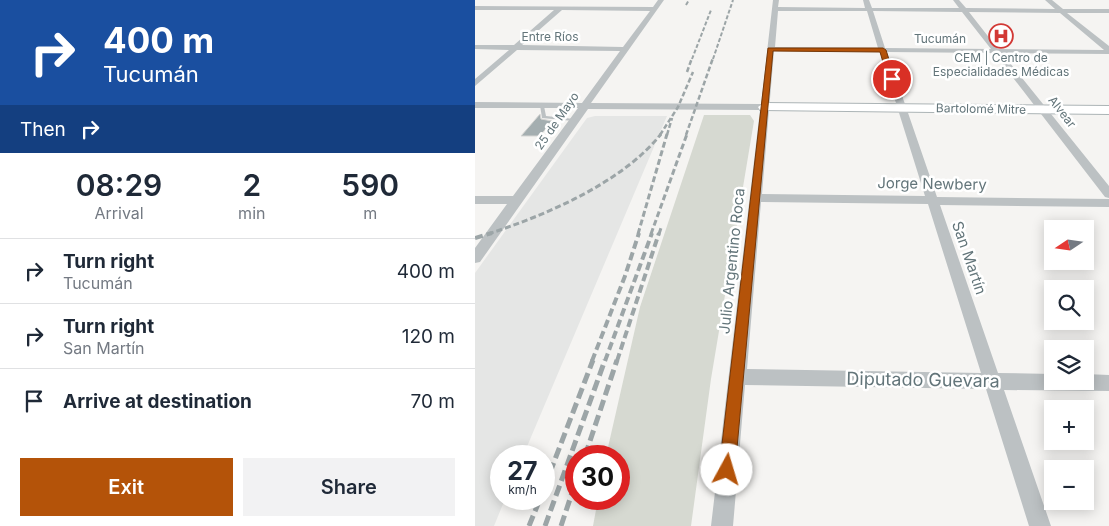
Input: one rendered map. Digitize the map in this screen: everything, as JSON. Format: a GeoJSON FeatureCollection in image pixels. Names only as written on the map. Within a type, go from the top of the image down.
{"type":"FeatureCollection","features":[{"type":"Feature","properties":{"kind":"main road","name":"Bartolomé Mitre"},"geometry":{"type":"LineString","coordinates":[[764,107],[1109,110]]}},
{"type":"Feature","properties":{"kind":"street"},"geometry":{"type":"LineString","coordinates":[[475,82],[571,0]]}},
{"type":"Feature","properties":{"kind":"street","name":"25 de Mayo"},"geometry":{"type":"LineString","coordinates":[[475,258],[661,0]]}},
{"type":"Feature","properties":{"kind":"street"},"geometry":{"type":"LineString","coordinates":[[831,0],[833,10]]}},
{"type":"Feature","properties":{"kind":"street","name":"Alvear"},"geometry":{"type":"LineString","coordinates":[[956,0],[1109,194]]}},
{"type":"Feature","properties":{"kind":"street"},"geometry":{"type":"LineString","coordinates":[[1048,0],[1109,51]]}},
{"type":"Feature","properties":{"kind":"street"},"geometry":{"type":"LineString","coordinates":[[775,4],[833,10],[868,5],[965,10],[1109,11]]}},
{"type":"Feature","properties":{"kind":"street","name":"Julio Argentino Roca"},"geometry":{"type":"LineString","coordinates":[[721,526],[775,4]]}},
{"type":"Feature","properties":{"kind":"street","name":"San Martín"},"geometry":{"type":"LineString","coordinates":[[868,5],[1040,526]]}},
{"type":"Feature","properties":{"kind":"street"},"geometry":{"type":"LineString","coordinates":[[475,8],[654,10]]}},
{"type":"Feature","properties":{"kind":"street","name":"Entre Ríos"},"geometry":{"type":"LineString","coordinates":[[475,47],[625,49]]}},
{"type":"Feature","properties":{"kind":"street","name":"Tucumán"},"geometry":{"type":"LineString","coordinates":[[770,49],[1109,51]]}},
{"type":"Feature","properties":{"kind":"street"},"geometry":{"type":"LineString","coordinates":[[475,105],[764,107]]}},
{"type":"Feature","properties":{"kind":"street","name":"Jorge Newbery"},"geometry":{"type":"LineString","coordinates":[[755,198],[1109,203]]}},
{"type":"Feature","properties":{"kind":"street"},"geometry":{"type":"LineString","coordinates":[[475,200],[517,200]]}},
{"type":"Feature","properties":{"kind":"street","name":"Diputado Guevara"},"geometry":{"type":"LineString","coordinates":[[737,377],[1109,383]]}},
{"type":"Feature","properties":{"kind":"lane"},"geometry":{"type":"LineString","coordinates":[[542,106],[544,116],[574,120]]}},
{"type":"Feature","properties":{"kind":"shaded area"},"geometry":{"type":"Polygon","coordinates":[[[704,115],[750,115],[754,121],[711,379],[691,526],[593,526],[596,510],[630,510],[630,445],[609,445],[640,307],[704,115]]]}},
{"type":"Feature","properties":{"kind":"shaded area"},"geometry":{"type":"Polygon","coordinates":[[[595,116],[667,116],[528,445],[490,445],[490,510],[501,510],[494,526],[475,526],[475,273],[587,118],[595,116]]]}},
{"type":"Feature","properties":{"kind":"building"},"geometry":{"type":"Polygon","coordinates":[[[540,114],[541,119],[552,121],[540,136],[521,136],[540,114]]]}},
{"type":"Feature","properties":{"kind":"railway"},"geometry":{"type":"LineString","coordinates":[[686,5],[689,0]]}},
{"type":"Feature","properties":{"kind":"railway"},"geometry":{"type":"LineString","coordinates":[[713,59],[733,0]]}},
{"type":"Feature","properties":{"kind":"railway"},"geometry":{"type":"LineString","coordinates":[[692,59],[711,10]]}},
{"type":"Feature","properties":{"kind":"railway"},"geometry":{"type":"LineString","coordinates":[[687,72],[692,58]]}},
{"type":"Feature","properties":{"kind":"railway"},"geometry":{"type":"LineString","coordinates":[[686,135],[713,58]]}},
{"type":"Feature","properties":{"kind":"railway"},"geometry":{"type":"LineString","coordinates":[[660,135],[678,107],[693,72]]}},
{"type":"Feature","properties":{"kind":"railway"},"geometry":{"type":"LineString","coordinates":[[667,135],[672,118]]}},
{"type":"Feature","properties":{"kind":"railway"},"geometry":{"type":"LineString","coordinates":[[488,234],[534,217],[582,195],[626,168],[645,152],[661,134]]}},
{"type":"Feature","properties":{"kind":"railway"},"geometry":{"type":"LineString","coordinates":[[638,234],[667,134]]}},
{"type":"Feature","properties":{"kind":"railway"},"geometry":{"type":"LineString","coordinates":[[651,234],[687,134]]}},
{"type":"Feature","properties":{"kind":"railway"},"geometry":{"type":"LineString","coordinates":[[659,234],[661,228]]}},
{"type":"Feature","properties":{"kind":"railway"},"geometry":{"type":"LineString","coordinates":[[475,238],[492,233]]}},
{"type":"Feature","properties":{"kind":"railway"},"geometry":{"type":"LineString","coordinates":[[592,361],[625,276],[639,233]]}},
{"type":"Feature","properties":{"kind":"railway"},"geometry":{"type":"LineString","coordinates":[[605,361],[652,233]]}},
{"type":"Feature","properties":{"kind":"railway"},"geometry":{"type":"LineString","coordinates":[[617,361],[659,233]]}},
{"type":"Feature","properties":{"kind":"railway"},"geometry":{"type":"LineString","coordinates":[[555,459],[593,360]]}},
{"type":"Feature","properties":{"kind":"railway"},"geometry":{"type":"LineString","coordinates":[[545,526],[605,360]]}},
{"type":"Feature","properties":{"kind":"railway"},"geometry":{"type":"LineString","coordinates":[[589,445],[617,360]]}},
{"type":"Feature","properties":{"kind":"railway"},"geometry":{"type":"LineString","coordinates":[[529,526],[536,510]]}},
{"type":"Feature","properties":{"kind":"railway"},"geometry":{"type":"LineString","coordinates":[[561,526],[566,510]]}},
{"type":"Feature","properties":{"kind":"place","name":"CEM | Centro de Especialidades Médicas"},"geometry":{"type":"Point","coordinates":[1001,36]}},
{"type":"Feature","properties":{"kind":"route"},"geometry":{"type":"LineString","coordinates":[[727,470],[770,49],[883,50],[892,79]]}}]}
